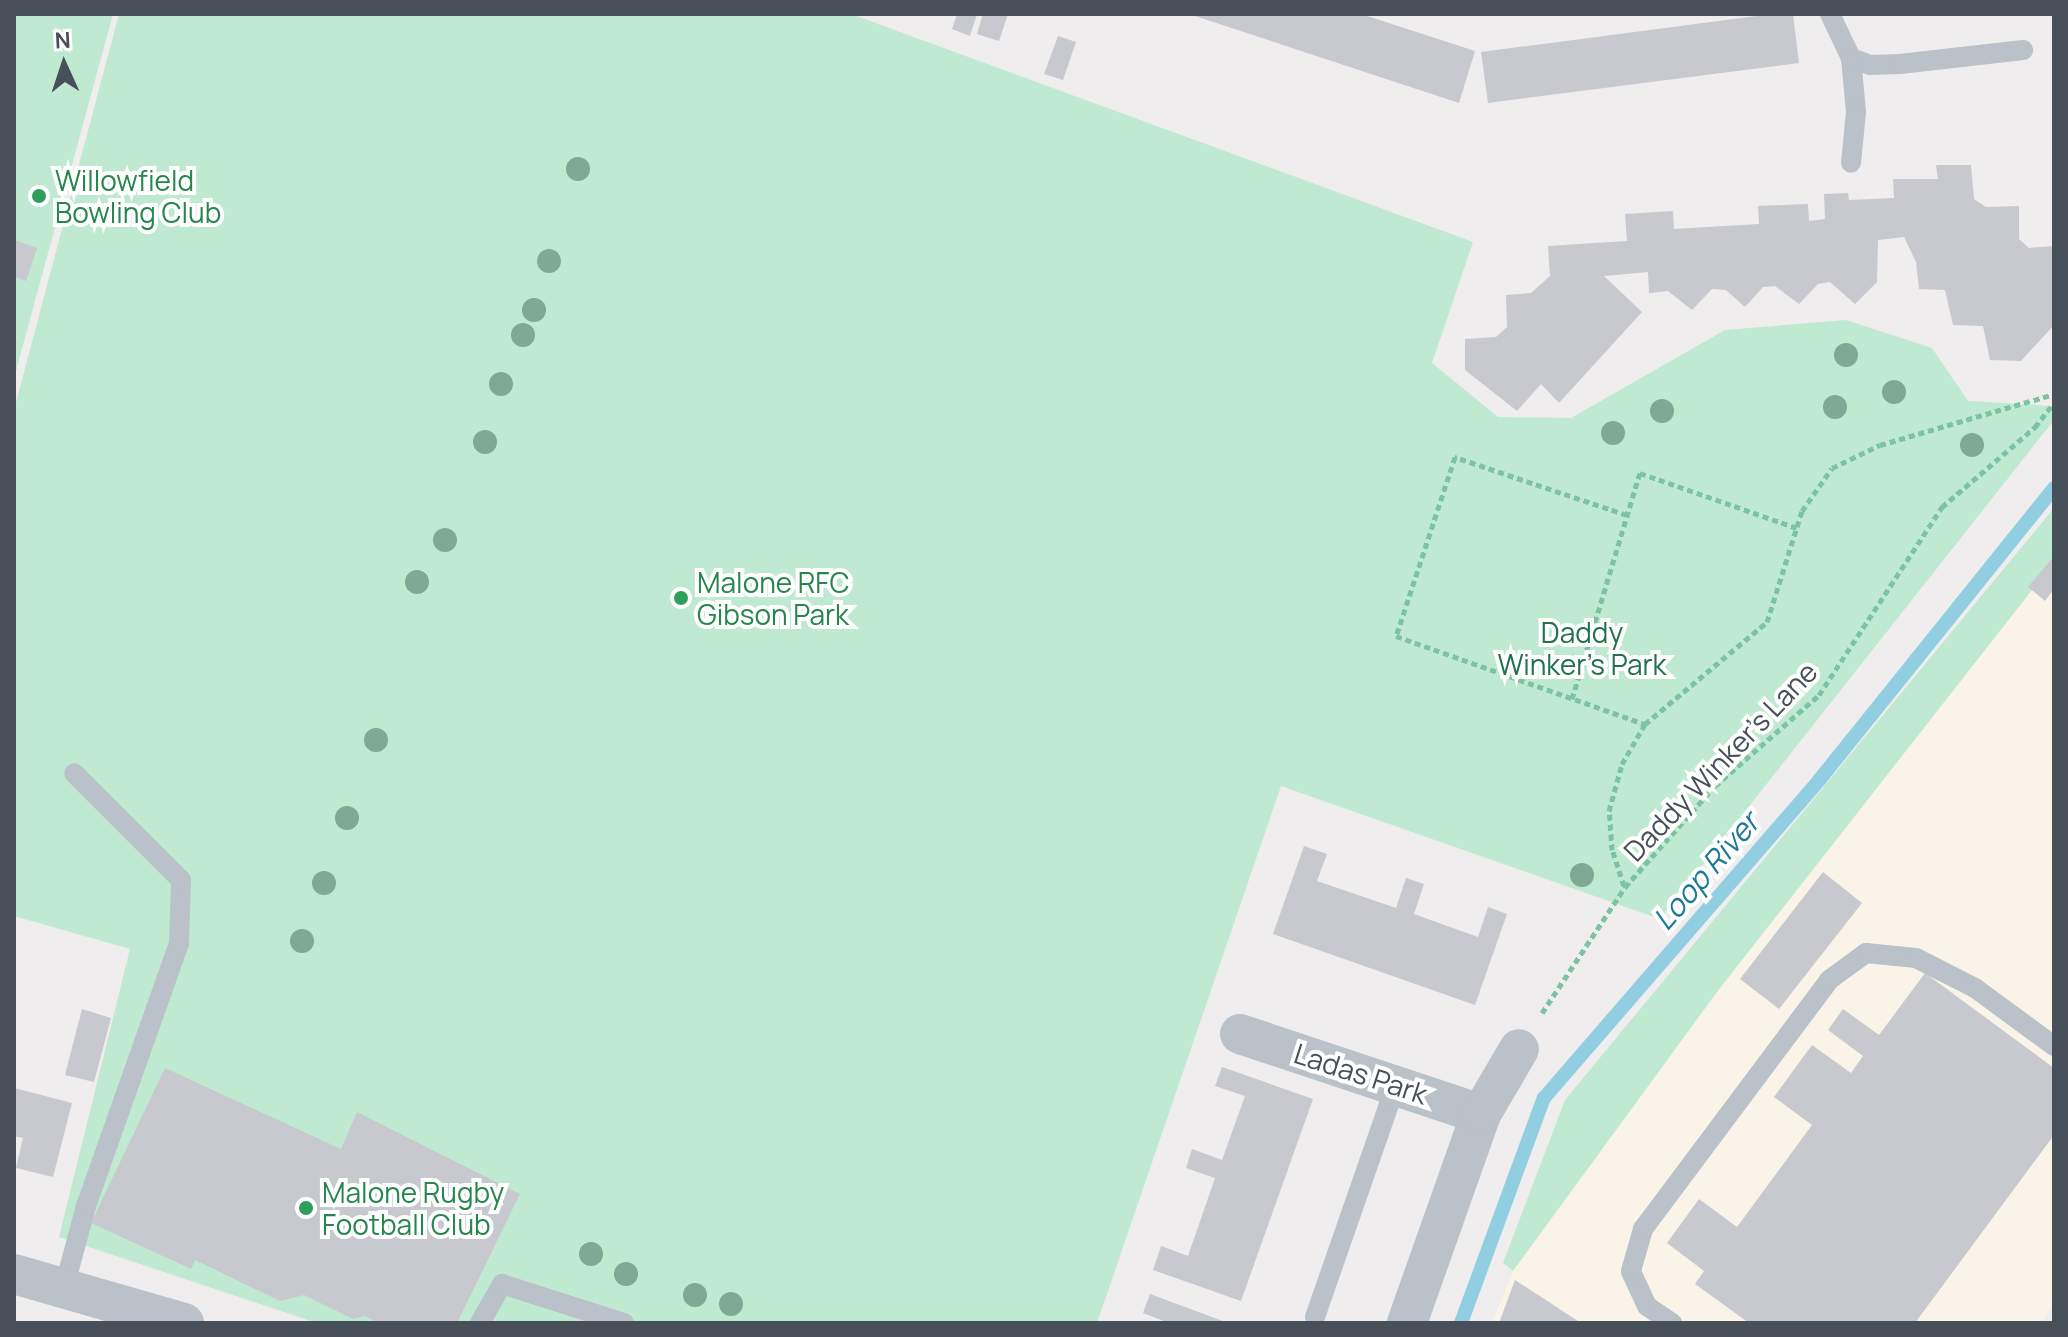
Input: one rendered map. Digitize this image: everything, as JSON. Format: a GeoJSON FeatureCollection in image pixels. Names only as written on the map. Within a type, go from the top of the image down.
{"type":"FeatureCollection","features":[{"type":"Feature","properties":{"kind":"street","name":"Ladas Park"},"geometry":{"type":"LineString","coordinates":[[1240,1034],[1481,1114]]}},
{"type":"Feature","properties":{"kind":"street"},"geometry":{"type":"LineString","coordinates":[[1407,1323],[1481,1114],[1519,1049]]}},
{"type":"Feature","properties":{"kind":"street"},"geometry":{"type":"LineString","coordinates":[[14,1274],[184,1323]]}},
{"type":"Feature","properties":{"kind":"lane"},"geometry":{"type":"LineString","coordinates":[[1830,14],[1851,58],[1856,112],[1851,163]]}},
{"type":"Feature","properties":{"kind":"lane"},"geometry":{"type":"LineString","coordinates":[[1851,58],[1870,65],[1900,64],[2023,50]]}},
{"type":"Feature","properties":{"kind":"lane"},"geometry":{"type":"LineString","coordinates":[[64,1288],[86,1206],[179,944],[181,880],[74,773]]}},
{"type":"Feature","properties":{"kind":"lane"},"geometry":{"type":"LineString","coordinates":[[1672,1323],[1647,1306],[1631,1271],[1643,1229],[1829,980],[1866,953],[1916,958],[1975,988],[2054,1046]]}},
{"type":"Feature","properties":{"kind":"lane"},"geometry":{"type":"LineString","coordinates":[[1315,1317],[1396,1084]]}},
{"type":"Feature","properties":{"kind":"lane"},"geometry":{"type":"LineString","coordinates":[[480,1323],[502,1284],[624,1323]]}},
{"type":"Feature","properties":{"kind":"path"},"geometry":{"type":"LineString","coordinates":[[1625,887],[1612,850],[1609,811],[1622,764],[1645,724],[1767,622],[1802,511],[1832,468],[1880,445],[2054,394]]}},
{"type":"Feature","properties":{"kind":"path","name":"Daddy Winker's Lane"},"geometry":{"type":"LineString","coordinates":[[1519,1049],[1625,887],[1715,786],[1819,695],[1942,507],[2035,427],[2054,403]]}},
{"type":"Feature","properties":{"kind":"path"},"geometry":{"type":"LineString","coordinates":[[1627,515],[1455,457],[1396,636],[1645,724]]}},
{"type":"Feature","properties":{"kind":"path"},"geometry":{"type":"LineString","coordinates":[[1572,699],[1640,473],[1797,528]]}},
{"type":"Feature","properties":{"kind":"shaded area"},"geometry":{"type":"Polygon","coordinates":[[[2054,559],[2054,1304],[2041,1323],[1492,1323],[1513,1271],[1604,1116],[2054,559]]]}},
{"type":"Feature","properties":{"kind":"green space","name":"Willowfield Bowling Club"},"geometry":{"type":"Polygon","coordinates":[[[14,14],[113,14],[14,378],[14,14]]]}},
{"type":"Feature","properties":{"kind":"green space","name":"Malone RFC Gibson Park"},"geometry":{"type":"Polygon","coordinates":[[[119,14],[851,14],[1473,242],[1432,363],[1498,417],[1571,418],[1725,330],[1846,320],[1932,348],[1968,401],[2054,406],[2054,420],[1660,919],[1281,786],[1097,1323],[317,1323],[59,1237],[130,949],[14,916],[14,410],[119,14]]]}},
{"type":"Feature","properties":{"kind":"green space"},"geometry":{"type":"Polygon","coordinates":[[[2054,508],[2054,562],[1717,992],[1513,1271],[1503,1263],[1565,1100],[2054,508]]]}},
{"type":"Feature","properties":{"kind":"building"},"geometry":{"type":"Polygon","coordinates":[[[957,14],[977,14],[970,36],[952,29],[957,14]]]}},
{"type":"Feature","properties":{"kind":"building"},"geometry":{"type":"Polygon","coordinates":[[[983,14],[1008,14],[999,41],[977,34],[983,14]]]}},
{"type":"Feature","properties":{"kind":"building"},"geometry":{"type":"Polygon","coordinates":[[[1189,14],[1361,14],[1475,51],[1459,103],[1189,14]]]}},
{"type":"Feature","properties":{"kind":"building"},"geometry":{"type":"Polygon","coordinates":[[[1772,14],[1793,14],[1799,63],[1488,103],[1481,52],[1772,14]]]}},
{"type":"Feature","properties":{"kind":"building"},"geometry":{"type":"Polygon","coordinates":[[[1058,36],[1076,42],[1063,80],[1044,74],[1058,36]]]}},
{"type":"Feature","properties":{"kind":"building"},"geometry":{"type":"Polygon","coordinates":[[[1936,165],[1971,165],[1974,199],[1986,207],[2019,206],[2019,239],[2029,248],[2054,246],[2054,325],[2021,361],[1990,360],[1983,326],[1953,325],[1945,290],[1919,289],[1916,262],[1904,237],[1878,240],[1877,282],[1855,304],[1830,282],[1818,284],[1799,304],[1775,286],[1763,287],[1745,307],[1726,290],[1712,289],[1692,310],[1668,291],[1649,293],[1648,272],[1604,276],[1642,312],[1559,403],[1541,384],[1517,411],[1465,370],[1465,339],[1496,337],[1507,327],[1506,295],[1531,293],[1550,276],[1548,246],[1627,241],[1625,214],[1673,211],[1674,229],[1759,224],[1758,206],[1808,204],[1809,221],[1825,219],[1824,194],[1848,193],[1849,200],[1894,198],[1893,179],[1938,179],[1936,165]]]}},
{"type":"Feature","properties":{"kind":"building"},"geometry":{"type":"Polygon","coordinates":[[[14,240],[37,248],[26,281],[14,277],[14,240]]]}},
{"type":"Feature","properties":{"kind":"building"},"geometry":{"type":"Polygon","coordinates":[[[2054,556],[2054,589],[2045,601],[2028,587],[2054,556]]]}},
{"type":"Feature","properties":{"kind":"building"},"geometry":{"type":"Polygon","coordinates":[[[1304,846],[1327,854],[1317,881],[1396,908],[1406,878],[1424,884],[1414,914],[1478,937],[1488,907],[1507,914],[1475,1005],[1273,934],[1304,846]]]}},
{"type":"Feature","properties":{"kind":"building"},"geometry":{"type":"Polygon","coordinates":[[[1823,872],[1862,903],[1779,1009],[1740,979],[1823,872]]]}},
{"type":"Feature","properties":{"kind":"building"},"geometry":{"type":"Polygon","coordinates":[[[1925,973],[2054,1068],[2054,1135],[1915,1323],[1749,1323],[1695,1284],[1704,1271],[1667,1243],[1699,1199],[1737,1227],[1812,1125],[1774,1097],[1812,1045],[1851,1073],[1863,1056],[1828,1030],[1843,1009],[1879,1035],[1925,973]]]}},
{"type":"Feature","properties":{"kind":"building"},"geometry":{"type":"Polygon","coordinates":[[[82,1009],[111,1018],[94,1082],[65,1075],[82,1009]]]}},
{"type":"Feature","properties":{"kind":"building"},"geometry":{"type":"Polygon","coordinates":[[[1222,1067],[1313,1099],[1241,1301],[1153,1270],[1161,1246],[1188,1256],[1215,1178],[1186,1168],[1192,1149],[1222,1160],[1245,1096],[1215,1086],[1222,1067]]]}},
{"type":"Feature","properties":{"kind":"building","name":"Malone Rugby Football Club"},"geometry":{"type":"Polygon","coordinates":[[[165,1068],[341,1149],[357,1112],[520,1194],[457,1323],[379,1323],[365,1316],[353,1319],[304,1295],[280,1301],[195,1260],[191,1269],[91,1223],[165,1068]]]}},
{"type":"Feature","properties":{"kind":"building"},"geometry":{"type":"Polygon","coordinates":[[[14,1088],[72,1103],[53,1177],[16,1168],[23,1138],[14,1136],[14,1088]]]}},
{"type":"Feature","properties":{"kind":"building"},"geometry":{"type":"Polygon","coordinates":[[[1515,1280],[1581,1323],[1499,1323],[1515,1280]]]}},
{"type":"Feature","properties":{"kind":"building"},"geometry":{"type":"Polygon","coordinates":[[[1150,1294],[1228,1323],[1169,1323],[1143,1313],[1150,1294]]]}},
{"type":"Feature","properties":{"kind":"waterway","name":"Loop River"},"geometry":{"type":"LineString","coordinates":[[1461,1323],[1544,1098],[1820,779],[2054,488]]}},
{"type":"Feature","properties":{"kind":"place","name":"Willowfield Bowling Club"},"geometry":{"type":"Point","coordinates":[39,196]}},
{"type":"Feature","properties":{"kind":"place","name":"Malone RFC Gibson Park"},"geometry":{"type":"Point","coordinates":[681,598]}},
{"type":"Feature","properties":{"kind":"place","name":"Malone Rugby Football Club"},"geometry":{"type":"Point","coordinates":[306,1208]}},
{"type":"Feature","properties":{"kind":"park label","name":"Daddy Winker's Park"},"geometry":{"type":"Point","coordinates":[1582,648]}}]}
